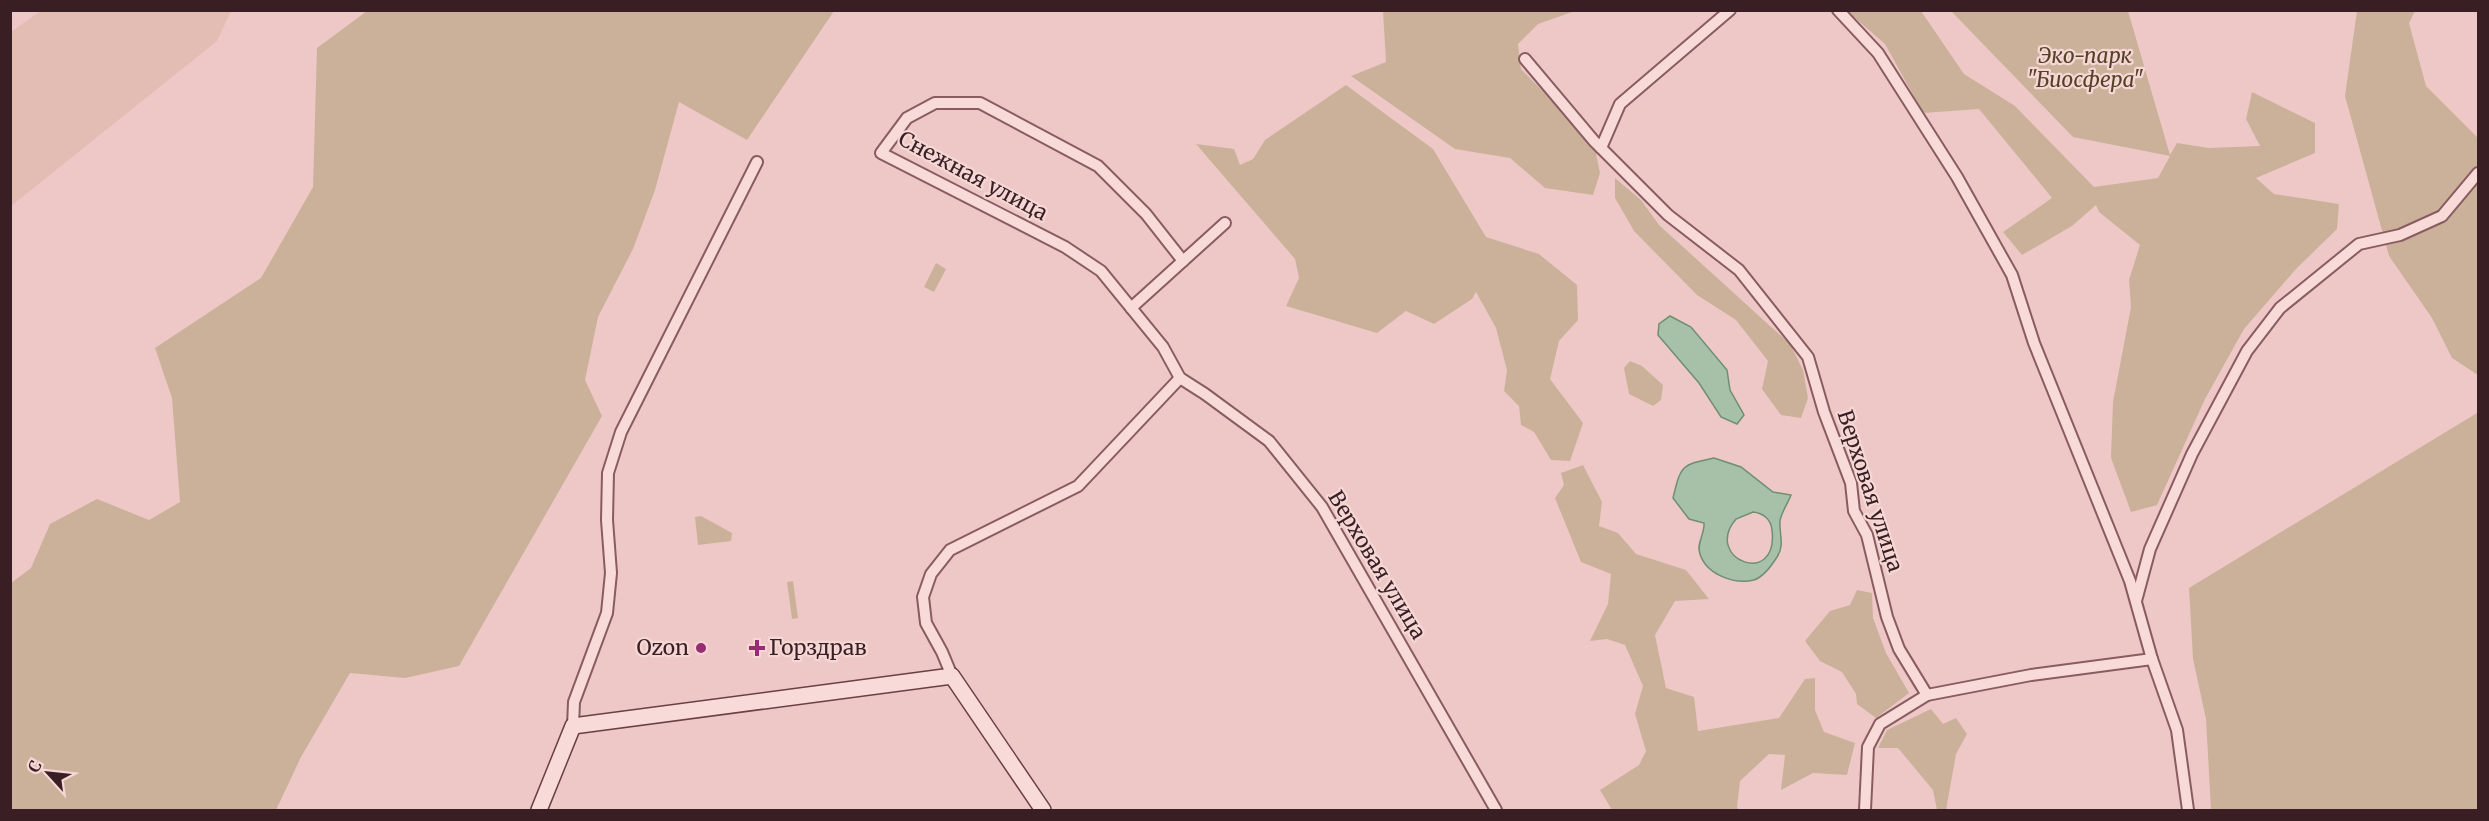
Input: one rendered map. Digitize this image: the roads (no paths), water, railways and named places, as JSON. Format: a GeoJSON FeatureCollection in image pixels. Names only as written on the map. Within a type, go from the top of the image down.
{"type":"FeatureCollection","features":[{"type":"Feature","properties":{"kind":"street"},"geometry":{"type":"LineString","coordinates":[[1601,148],[1620,104],[1730,10]]}},
{"type":"Feature","properties":{"kind":"street"},"geometry":{"type":"LineString","coordinates":[[1838,10],[1878,53],[1957,177],[2012,275],[2034,343],[2119,551],[2136,602],[2152,659],[2177,730],[2188,810]]}},
{"type":"Feature","properties":{"kind":"street","name":"Верховая улица"},"geometry":{"type":"LineString","coordinates":[[1525,59],[1601,148],[1668,215],[1739,270],[1808,357],[1824,412],[1851,483],[1854,511],[1868,535],[1887,617],[1899,649],[1927,695]]}},
{"type":"Feature","properties":{"kind":"street","name":"Снежная улица"},"geometry":{"type":"LineString","coordinates":[[1180,378],[1163,347],[1101,271],[1065,246],[881,153],[907,118],[935,103],[980,103],[1098,166],[1146,214],[1183,261]]}},
{"type":"Feature","properties":{"kind":"street"},"geometry":{"type":"LineString","coordinates":[[539,810],[573,726],[574,702],[607,613],[611,573],[606,520],[608,473],[621,432],[757,162]]}},
{"type":"Feature","properties":{"kind":"street"},"geometry":{"type":"LineString","coordinates":[[2136,602],[2150,549],[2192,454],[2247,351],[2280,308],[2359,244],[2400,234],[2442,216],[2478,173]]}},
{"type":"Feature","properties":{"kind":"street"},"geometry":{"type":"LineString","coordinates":[[1131,308],[1225,223]]}},
{"type":"Feature","properties":{"kind":"street"},"geometry":{"type":"LineString","coordinates":[[1043,810],[952,676],[926,623],[923,597],[931,573],[950,550],[1078,486],[1180,378]]}},
{"type":"Feature","properties":{"kind":"street","name":"Верховая улица"},"geometry":{"type":"LineString","coordinates":[[1180,378],[1269,441],[1322,507],[1496,810]]}},
{"type":"Feature","properties":{"kind":"street"},"geometry":{"type":"LineString","coordinates":[[1865,810],[1868,747],[1880,724],[1927,695],[2031,675],[2152,659]]}},
{"type":"Feature","properties":{"kind":"street"},"geometry":{"type":"LineString","coordinates":[[573,726],[952,676]]}},
{"type":"Feature","properties":{"kind":"place","name":"Ozon"},"geometry":{"type":"Point","coordinates":[701,648]}},
{"type":"Feature","properties":{"kind":"place","name":"Горздрав"},"geometry":{"type":"Point","coordinates":[757,648]}},
{"type":"Feature","properties":{"kind":"park label","name":"Эко-парк \"Биосфера\""},"geometry":{"type":"Point","coordinates":[2085,68]}}]}
